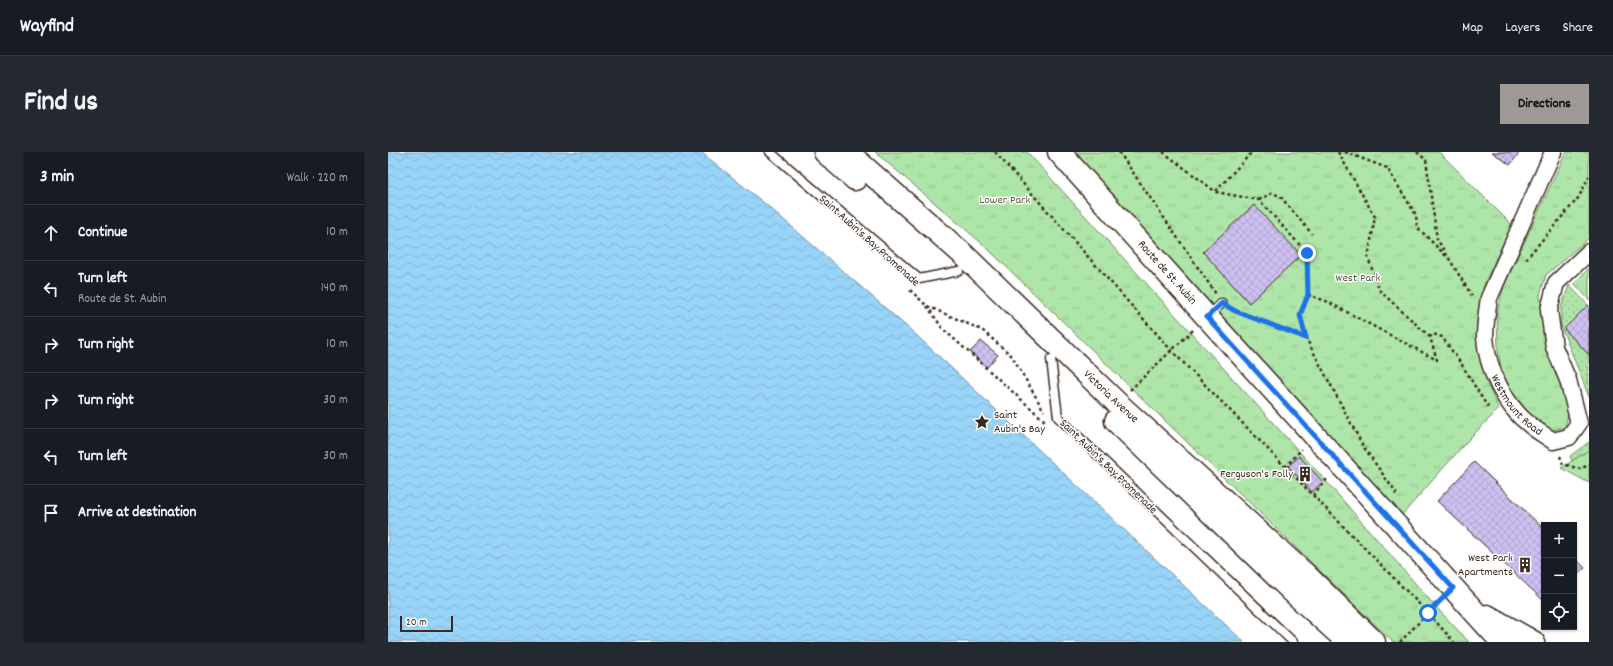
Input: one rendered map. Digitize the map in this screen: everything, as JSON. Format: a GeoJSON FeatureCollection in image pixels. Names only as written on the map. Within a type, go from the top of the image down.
{"type":"FeatureCollection","features":[{"type":"Feature","properties":{"kind":"main road","name":"Victoria Avenue"},"geometry":{"type":"LineString","coordinates":[[825,152],[959,271],[1292,591],[1348,642]]}},
{"type":"Feature","properties":{"kind":"main road","name":"Victoria Avenue"},"geometry":{"type":"LineString","coordinates":[[847,152],[965,256],[1117,403],[1307,576],[1374,642]]}},
{"type":"Feature","properties":{"kind":"main road","name":"Route de St. Aubin"},"geometry":{"type":"LineString","coordinates":[[1060,152],[1214,310],[1453,588],[1502,642]]}},
{"type":"Feature","properties":{"kind":"main road","name":"Route de St. Aubin"},"geometry":{"type":"LineString","coordinates":[[1469,606],[1533,642]]}},
{"type":"Feature","properties":{"kind":"street","name":"Westmount Road"},"geometry":{"type":"LineString","coordinates":[[1553,152],[1489,298],[1485,338],[1492,370],[1504,397],[1529,424],[1553,441],[1569,437],[1579,423],[1568,380],[1554,347],[1549,310],[1556,283],[1589,252]]}},
{"type":"Feature","properties":{"kind":"lane"},"geometry":{"type":"LineString","coordinates":[[770,152],[918,279],[959,271]]}},
{"type":"Feature","properties":{"kind":"lane"},"geometry":{"type":"LineString","coordinates":[[1052,359],[1058,417],[1293,642]]}},
{"type":"Feature","properties":{"kind":"path"},"geometry":{"type":"LineString","coordinates":[[995,152],[1170,350],[1428,613],[1454,642]]}},
{"type":"Feature","properties":{"kind":"path"},"geometry":{"type":"LineString","coordinates":[[1119,152],[1214,310],[1235,311],[1306,338]]}},
{"type":"Feature","properties":{"kind":"path"},"geometry":{"type":"LineString","coordinates":[[1163,152],[1216,192],[1260,200],[1307,253],[1308,295],[1300,315],[1306,338],[1363,446],[1396,493]]}},
{"type":"Feature","properties":{"kind":"path"},"geometry":{"type":"LineString","coordinates":[[1216,192],[1252,152]]}},
{"type":"Feature","properties":{"kind":"path"},"geometry":{"type":"LineString","coordinates":[[1308,295],[1326,301],[1437,360],[1430,337],[1380,291],[1368,258],[1376,218],[1338,152]]}},
{"type":"Feature","properties":{"kind":"path"},"geometry":{"type":"LineString","coordinates":[[1345,152],[1387,168],[1416,215],[1417,227],[1450,259]]}},
{"type":"Feature","properties":{"kind":"path"},"geometry":{"type":"LineString","coordinates":[[1416,152],[1426,160],[1437,239],[1486,318]]}},
{"type":"Feature","properties":{"kind":"path"},"geometry":{"type":"LineString","coordinates":[[1500,270],[1523,262],[1579,197],[1589,176]]}},
{"type":"Feature","properties":{"kind":"path"},"geometry":{"type":"LineString","coordinates":[[1260,200],[1272,193],[1280,196],[1312,234]]}},
{"type":"Feature","properties":{"kind":"path","name":"Saint Aubin's Bay Promenade"},"geometry":{"type":"LineString","coordinates":[[910,290],[927,306],[982,330],[1012,356],[1045,414]]}},
{"type":"Feature","properties":{"kind":"path"},"geometry":{"type":"LineString","coordinates":[[927,306],[943,329],[1047,422]]}},
{"type":"Feature","properties":{"kind":"path"},"geometry":{"type":"LineString","coordinates":[[1430,337],[1433,334],[1442,337],[1462,365],[1487,406],[1504,397]]}},
{"type":"Feature","properties":{"kind":"path"},"geometry":{"type":"LineString","coordinates":[[1117,403],[1170,350],[1187,336]]}},
{"type":"Feature","properties":{"kind":"path"},"geometry":{"type":"LineString","coordinates":[[1553,441],[1563,464],[1580,469],[1589,466]]}},
{"type":"Feature","properties":{"kind":"path"},"geometry":{"type":"LineString","coordinates":[[1285,466],[1298,451]]}},
{"type":"Feature","properties":{"kind":"path"},"geometry":{"type":"LineString","coordinates":[[1313,495],[1323,482]]}},
{"type":"Feature","properties":{"kind":"path"},"geometry":{"type":"LineString","coordinates":[[1400,642],[1453,588]]}},
{"type":"Feature","properties":{"kind":"green space","name":"Lower Park"},"geometry":{"type":"Polygon","coordinates":[[[875,152],[1027,152],[1325,480],[1435,606],[1469,642],[1393,642],[986,247],[875,152]]]}},
{"type":"Feature","properties":{"kind":"green space","name":"West Park"},"geometry":{"type":"Polygon","coordinates":[[[1074,152],[1439,152],[1512,225],[1485,282],[1477,333],[1487,384],[1499,409],[1469,439],[1402,515],[1074,152]]]}},
{"type":"Feature","properties":{"kind":"green space"},"geometry":{"type":"Polygon","coordinates":[[[1566,152],[1589,152],[1589,238],[1546,275],[1540,295],[1544,334],[1569,411],[1565,427],[1554,430],[1538,424],[1514,395],[1503,378],[1498,351],[1497,313],[1504,286],[1566,152]]]}},
{"type":"Feature","properties":{"kind":"green space"},"geometry":{"type":"Polygon","coordinates":[[[1589,268],[1589,300],[1574,283],[1589,268]]]}},
{"type":"Feature","properties":{"kind":"green space"},"geometry":{"type":"Polygon","coordinates":[[[1569,285],[1588,305],[1589,397],[1561,326],[1561,308],[1569,285]]]}},
{"type":"Feature","properties":{"kind":"green space"},"geometry":{"type":"Polygon","coordinates":[[[1589,442],[1589,450],[1572,461],[1570,456],[1589,442]]]}},
{"type":"Feature","properties":{"kind":"green space"},"geometry":{"type":"Polygon","coordinates":[[[1589,450],[1589,483],[1561,468],[1589,450]]]}},
{"type":"Feature","properties":{"kind":"water"},"geometry":{"type":"Polygon","coordinates":[[[388,152],[701,152],[769,207],[914,333],[1244,642],[388,642],[388,152]]]}},
{"type":"Feature","properties":{"kind":"building"},"geometry":{"type":"Polygon","coordinates":[[[1492,152],[1520,152],[1510,165],[1492,152]]]}},
{"type":"Feature","properties":{"kind":"building"},"geometry":{"type":"Polygon","coordinates":[[[1254,205],[1301,255],[1249,303],[1203,252],[1254,205]]]}},
{"type":"Feature","properties":{"kind":"building"},"geometry":{"type":"Polygon","coordinates":[[[1588,305],[1589,306],[1589,355],[1564,329],[1588,305]]]}},
{"type":"Feature","properties":{"kind":"building"},"geometry":{"type":"Polygon","coordinates":[[[981,341],[998,355],[987,367],[970,352],[981,341]]]}},
{"type":"Feature","properties":{"kind":"building","name":"Ferguson's Folly"},"geometry":{"type":"Polygon","coordinates":[[[1299,456],[1323,482],[1312,492],[1288,466],[1299,456]]]}},
{"type":"Feature","properties":{"kind":"building","name":"West Park Apartments"},"geometry":{"type":"Polygon","coordinates":[[[1474,462],[1541,526],[1541,598],[1437,501],[1474,462]]]}},
{"type":"Feature","properties":{"kind":"building"},"geometry":{"type":"Polygon","coordinates":[[[1577,560],[1585,568],[1577,575],[1577,560]]]}},
{"type":"Feature","properties":{"kind":"place","name":"Saint Aubin's Bay"},"geometry":{"type":"Point","coordinates":[982,422]}},
{"type":"Feature","properties":{"kind":"place","name":"Ferguson's Folly"},"geometry":{"type":"Point","coordinates":[1305,474]}},
{"type":"Feature","properties":{"kind":"place","name":"West Park Apartments"},"geometry":{"type":"Point","coordinates":[1525,565]}},
{"type":"Feature","properties":{"kind":"route"},"geometry":{"type":"LineString","coordinates":[[1307,253],[1308,295],[1300,315],[1306,338],[1284,331],[1235,311],[1222,303],[1207,317],[1453,588],[1428,613]]}}]}
